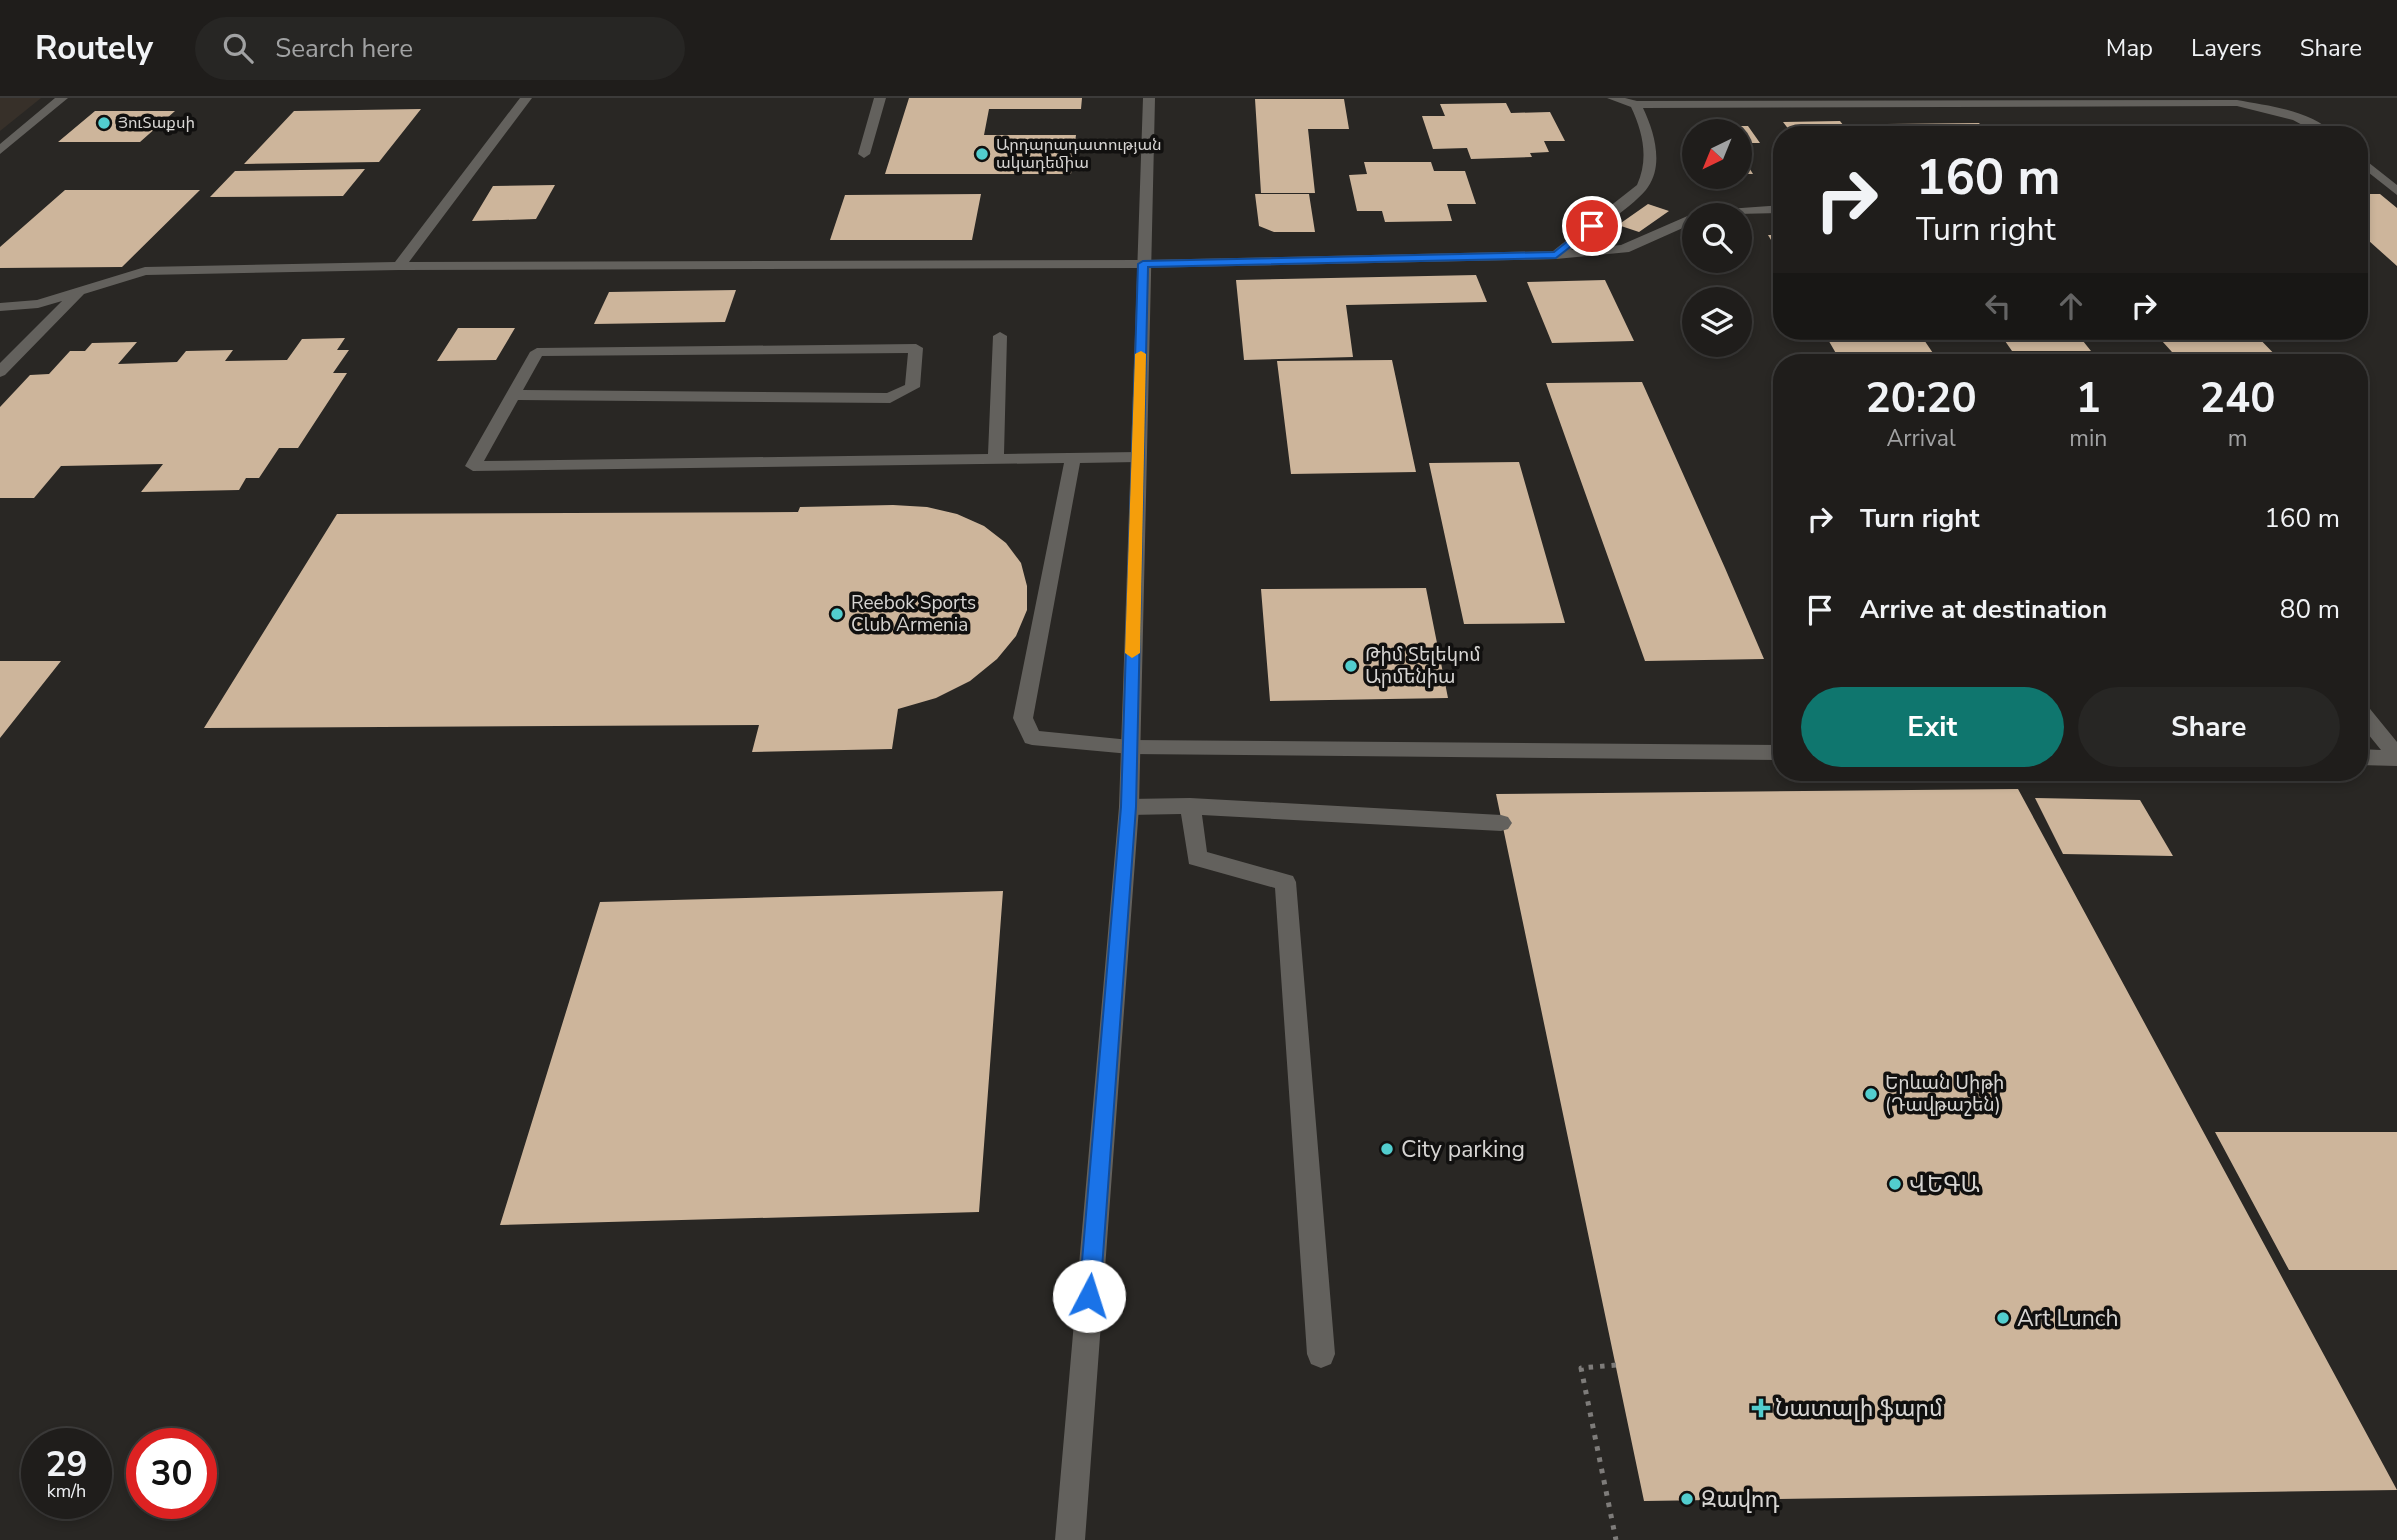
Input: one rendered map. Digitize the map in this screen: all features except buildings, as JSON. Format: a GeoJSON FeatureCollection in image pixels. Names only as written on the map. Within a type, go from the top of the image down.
{"type":"FeatureCollection","features":[{"type":"Feature","properties":{"kind":"street"},"geometry":{"type":"LineString","coordinates":[[0,150],[62,98]]}},
{"type":"Feature","properties":{"kind":"street"},"geometry":{"type":"LineString","coordinates":[[399,267],[526,98]]}},
{"type":"Feature","properties":{"kind":"street"},"geometry":{"type":"LineString","coordinates":[[864,154],[880,98]]}},
{"type":"Feature","properties":{"kind":"street"},"geometry":{"type":"LineString","coordinates":[[1070,1540],[1129,807],[1149,98]]}},
{"type":"Feature","properties":{"kind":"street"},"geometry":{"type":"LineString","coordinates":[[1613,98],[1636,105],[2237,103],[2286,114],[2317,126]]}},
{"type":"Feature","properties":{"kind":"street"},"geometry":{"type":"LineString","coordinates":[[1556,255],[1642,187],[1649,175],[1648,129],[1636,105]]}},
{"type":"Feature","properties":{"kind":"street"},"geometry":{"type":"LineString","coordinates":[[2368,167],[2397,191]]}},
{"type":"Feature","properties":{"kind":"street"},"geometry":{"type":"LineString","coordinates":[[1752,211],[1773,210]]}},
{"type":"Feature","properties":{"kind":"street"},"geometry":{"type":"LineString","coordinates":[[0,307],[38,304],[145,271],[399,267],[1143,264],[1556,255],[1624,249],[1682,223]]}},
{"type":"Feature","properties":{"kind":"street"},"geometry":{"type":"LineString","coordinates":[[0,372],[79,292]]}},
{"type":"Feature","properties":{"kind":"street"},"geometry":{"type":"LineString","coordinates":[[996,459],[1000,336]]}},
{"type":"Feature","properties":{"kind":"street"},"geometry":{"type":"LineString","coordinates":[[512,395],[891,398],[912,387],[916,348],[537,352],[512,395],[473,466],[1138,457]]}},
{"type":"Feature","properties":{"kind":"street"},"geometry":{"type":"LineString","coordinates":[[1073,458],[1023,718],[1032,738],[1130,747],[1773,753]]}},
{"type":"Feature","properties":{"kind":"street"},"geometry":{"type":"LineString","coordinates":[[2368,720],[2397,757]]}},
{"type":"Feature","properties":{"kind":"street"},"geometry":{"type":"LineString","coordinates":[[2368,757],[2397,757]]}},
{"type":"Feature","properties":{"kind":"street"},"geometry":{"type":"LineString","coordinates":[[1129,807],[1190,806],[1502,823]]}},
{"type":"Feature","properties":{"kind":"street"},"geometry":{"type":"LineString","coordinates":[[1190,806],[1197,858],[1285,882],[1321,1354]]}},
{"type":"Feature","properties":{"kind":"path"},"geometry":{"type":"LineString","coordinates":[[1616,1365],[1581,1368],[1616,1540]]}},
{"type":"Feature","properties":{"kind":"shaded area"},"geometry":{"type":"Polygon","coordinates":[[[0,98],[41,98],[0,131],[0,98]]]}},
{"type":"Feature","properties":{"kind":"slow traffic"},"geometry":{"type":"LineString","coordinates":[[1132,653],[1141,354]]}},
{"type":"Feature","properties":{"kind":"place","name":"ՅուՏաքսի"},"geometry":{"type":"Point","coordinates":[104,123]}},
{"type":"Feature","properties":{"kind":"place","name":"Արդարադատության ակադեմիա"},"geometry":{"type":"Point","coordinates":[982,154]}},
{"type":"Feature","properties":{"kind":"place","name":"Reebok Sports Club Armenia"},"geometry":{"type":"Point","coordinates":[837,614]}},
{"type":"Feature","properties":{"kind":"place","name":"Թիմ Տելեկոմ Արմենիա"},"geometry":{"type":"Point","coordinates":[1351,666]}},
{"type":"Feature","properties":{"kind":"place","name":"Երևան Սիթի (Դավթաշեն)"},"geometry":{"type":"Point","coordinates":[1871,1094]}},
{"type":"Feature","properties":{"kind":"place","name":"City parking"},"geometry":{"type":"Point","coordinates":[1387,1149]}},
{"type":"Feature","properties":{"kind":"place","name":"ՎԵԳԱ"},"geometry":{"type":"Point","coordinates":[1895,1184]}},
{"type":"Feature","properties":{"kind":"place","name":"Art Lunch"},"geometry":{"type":"Point","coordinates":[2003,1318]}},
{"type":"Feature","properties":{"kind":"place","name":"Նատալի ֆարմ"},"geometry":{"type":"Point","coordinates":[1761,1408]}},
{"type":"Feature","properties":{"kind":"place","name":"Զավոդ"},"geometry":{"type":"Point","coordinates":[1687,1499]}},
{"type":"Feature","properties":{"kind":"route"},"geometry":{"type":"LineString","coordinates":[[1089,1296],[1129,807],[1143,264],[1556,255],[1592,226]]}}]}
